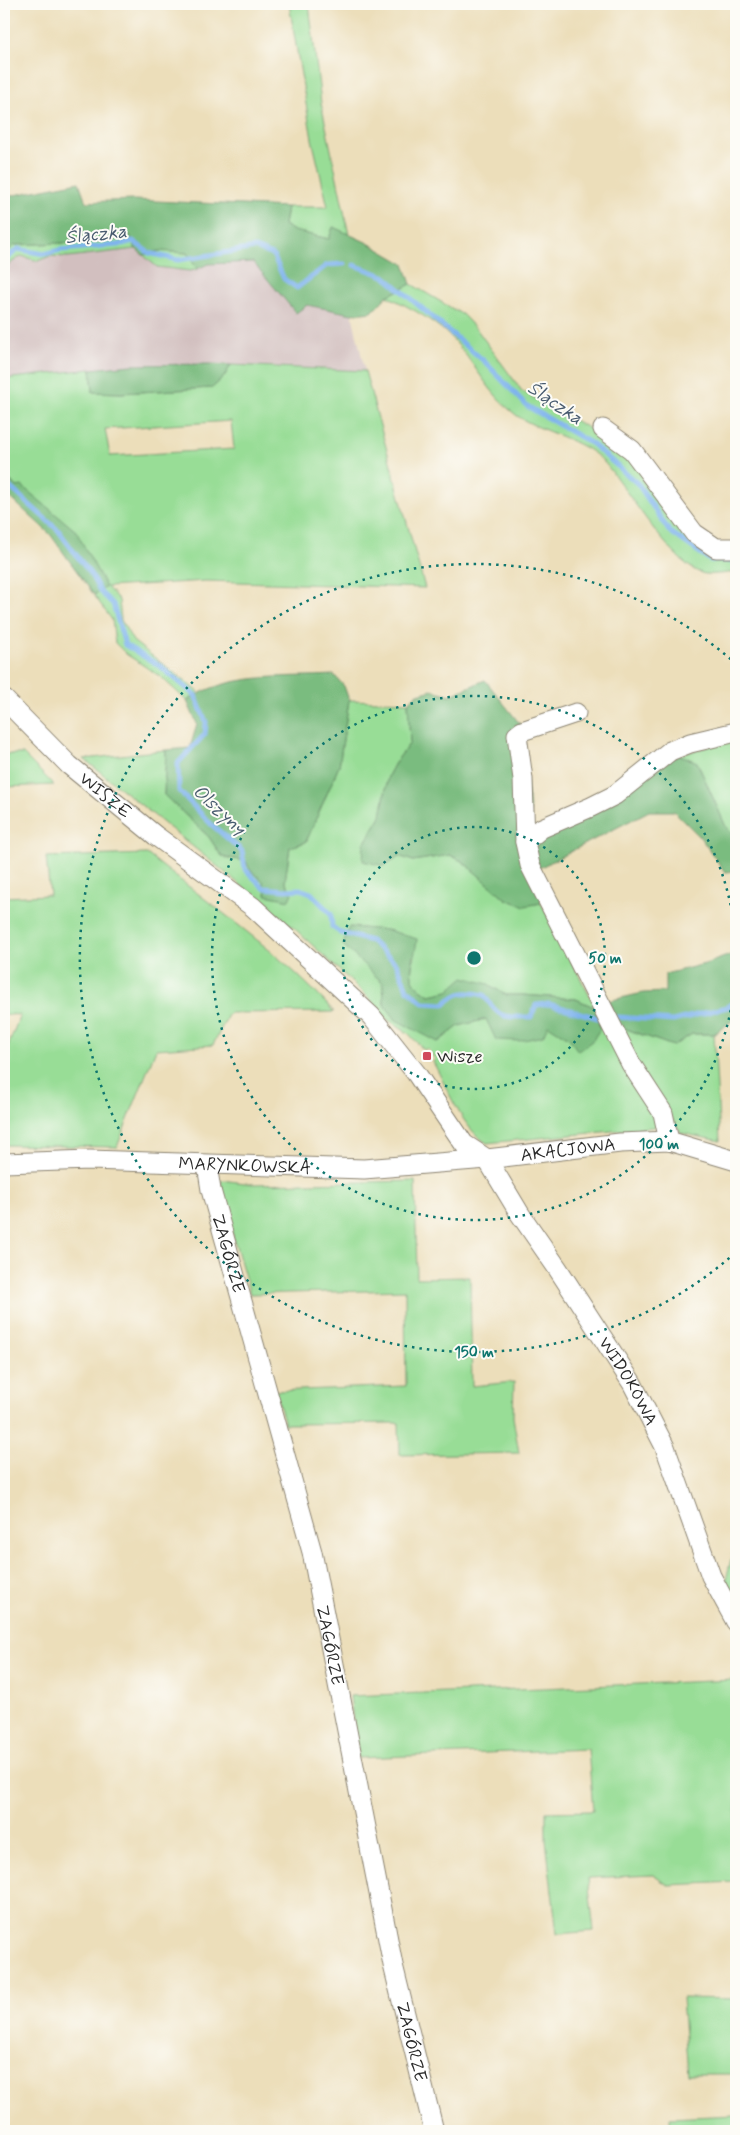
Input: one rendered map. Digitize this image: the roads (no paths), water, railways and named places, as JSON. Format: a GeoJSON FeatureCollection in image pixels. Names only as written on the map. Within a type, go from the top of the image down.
{"type":"FeatureCollection","features":[{"type":"Feature","properties":{"kind":"street"},"geometry":{"type":"LineString","coordinates":[[603,429],[632,450],[694,533],[716,548],[736,548]]}},
{"type":"Feature","properties":{"kind":"street","name":"WISZE"},"geometry":{"type":"LineString","coordinates":[[4,699],[69,765],[156,836],[252,907],[371,1016],[416,1073],[464,1144],[487,1159]]}},
{"type":"Feature","properties":{"kind":"street"},"geometry":{"type":"LineString","coordinates":[[576,713],[522,731],[517,735],[523,779],[525,842],[530,865],[550,907],[631,1064],[663,1113],[669,1141]]}},
{"type":"Feature","properties":{"kind":"street"},"geometry":{"type":"LineString","coordinates":[[525,842],[542,828],[592,807],[614,795],[670,751],[690,743],[736,732]]}},
{"type":"Feature","properties":{"kind":"street","name":"AKACJOWA"},"geometry":{"type":"LineString","coordinates":[[487,1159],[620,1142],[669,1141],[736,1161]]}},
{"type":"Feature","properties":{"kind":"street","name":"MARYNKOWSKA"},"geometry":{"type":"LineString","coordinates":[[4,1163],[90,1160],[364,1169],[487,1159]]}},
{"type":"Feature","properties":{"kind":"street","name":"WIDOKOWA"},"geometry":{"type":"LineString","coordinates":[[487,1159],[520,1214],[632,1383],[665,1448],[711,1576],[736,1622]]}},
{"type":"Feature","properties":{"kind":"street","name":"ZAGÓRZE"},"geometry":{"type":"LineString","coordinates":[[207,1165],[211,1190],[312,1552],[393,1965],[434,2131]]}},
{"type":"Feature","properties":{"kind":"waterway","name":"Ślączka"},"geometry":{"type":"LineString","coordinates":[[4,261],[18,249],[44,254],[60,250],[118,245],[133,241],[149,253],[178,260],[255,248],[273,255],[284,279],[297,288],[327,265],[344,264]]}},
{"type":"Feature","properties":{"kind":"waterway","name":"Ślączka"},"geometry":{"type":"LineString","coordinates":[[354,265],[384,276],[484,361],[527,406],[592,444],[638,484],[669,531],[710,560],[736,561]]}},
{"type":"Feature","properties":{"kind":"waterway","name":"Olszyny"},"geometry":{"type":"LineString","coordinates":[[4,482],[58,530],[91,575],[101,593],[113,604],[125,645],[160,666],[195,695],[206,722],[205,734],[178,763],[179,791],[211,824],[242,851],[245,869],[264,888],[300,889],[311,893],[331,914],[332,927],[341,933],[371,941],[397,964],[407,989],[424,1003],[444,1004],[458,994],[472,993],[484,995],[494,1009],[508,1017],[531,1017],[536,1005],[549,1004],[598,1018]]}},
{"type":"Feature","properties":{"kind":"waterway","name":"Olszyny"},"geometry":{"type":"LineString","coordinates":[[617,1017],[673,1021],[727,1007],[736,1002]]}},
{"type":"Feature","properties":{"kind":"place","name":"Wisze"},"geometry":{"type":"Point","coordinates":[427,1056]}}]}
